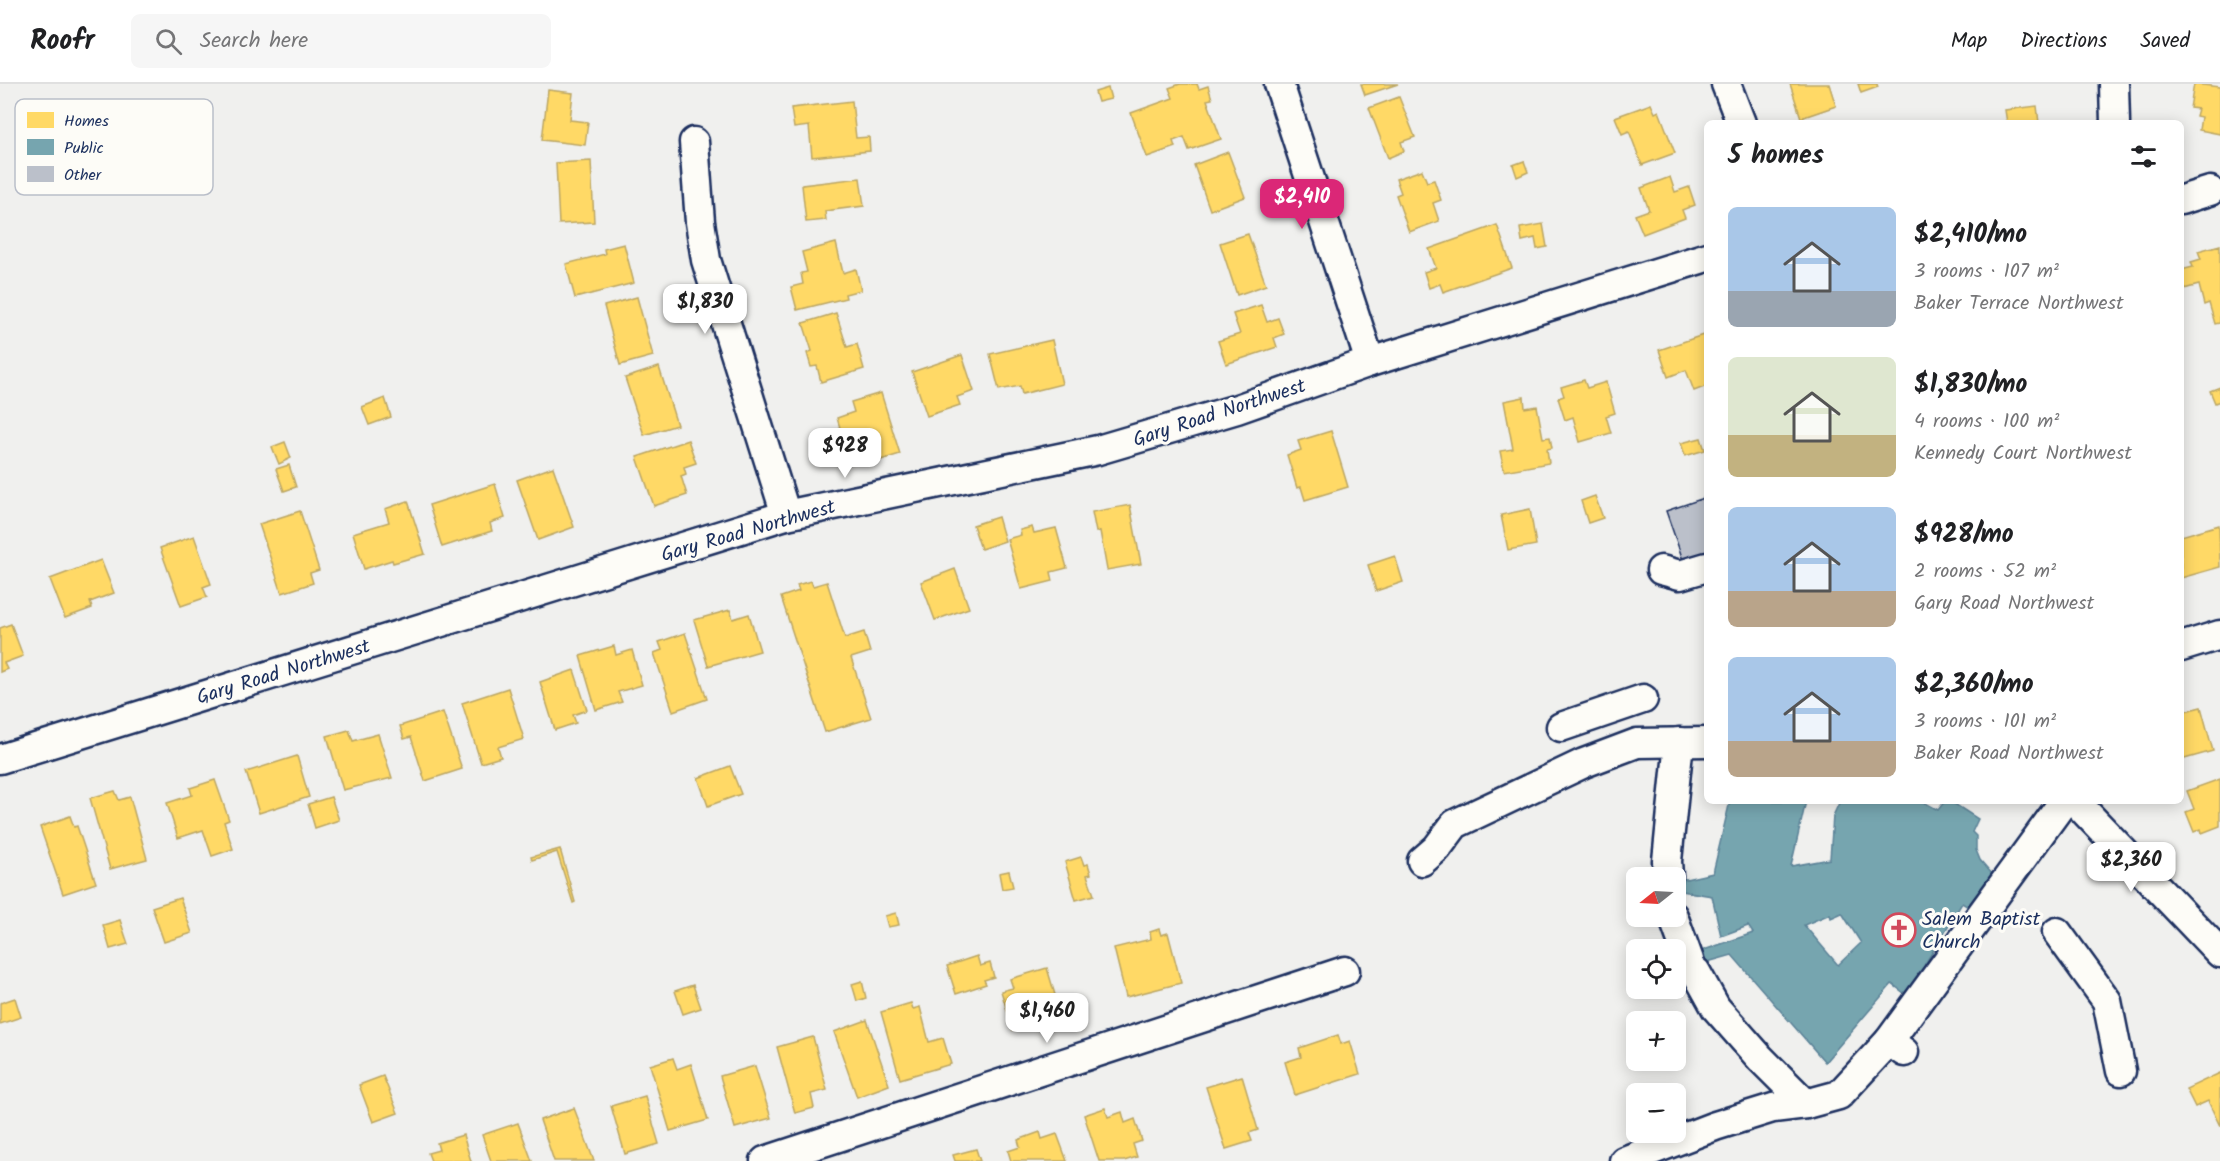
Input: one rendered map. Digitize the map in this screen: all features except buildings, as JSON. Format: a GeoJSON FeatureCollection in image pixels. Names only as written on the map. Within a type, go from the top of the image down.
{"type":"FeatureCollection","features":[{"type":"Feature","properties":{"kind":"street"},"geometry":{"type":"LineString","coordinates":[[1279,84],[1370,362]]}},
{"type":"Feature","properties":{"kind":"street"},"geometry":{"type":"LineString","coordinates":[[1726,84],[1740,120]]}},
{"type":"Feature","properties":{"kind":"street"},"geometry":{"type":"LineString","coordinates":[[2114,84],[2115,120]]}},
{"type":"Feature","properties":{"kind":"street"},"geometry":{"type":"LineString","coordinates":[[694,142],[700,222],[706,260],[786,515]]}},
{"type":"Feature","properties":{"kind":"street"},"geometry":{"type":"LineString","coordinates":[[2184,199],[2210,191]]}},
{"type":"Feature","properties":{"kind":"street","name":"Gary Road Northwest"},"geometry":{"type":"LineString","coordinates":[[0,759],[786,515],[1098,450],[1237,409],[1370,362],[1704,258]]}},
{"type":"Feature","properties":{"kind":"street"},"geometry":{"type":"LineString","coordinates":[[1661,570],[1680,575],[1704,568]]}},
{"type":"Feature","properties":{"kind":"street"},"geometry":{"type":"LineString","coordinates":[[2184,646],[2220,635]]}},
{"type":"Feature","properties":{"kind":"street"},"geometry":{"type":"LineString","coordinates":[[1575,768],[1563,733],[1643,699]]}},
{"type":"Feature","properties":{"kind":"street"},"geometry":{"type":"LineString","coordinates":[[1422,861],[1437,848],[1455,825],[1524,790],[1637,743],[1693,742],[1667,867]]}},
{"type":"Feature","properties":{"kind":"street"},"geometry":{"type":"LineString","coordinates":[[1624,1161],[1715,1126],[1764,1111],[1806,1104],[1839,1095],[1897,1046],[2062,804]]}},
{"type":"Feature","properties":{"kind":"street"},"geometry":{"type":"LineString","coordinates":[[2078,804],[2220,953]]}},
{"type":"Feature","properties":{"kind":"street"},"geometry":{"type":"LineString","coordinates":[[1677,927],[1692,966],[1716,1008],[1760,1058],[1806,1104]]}},
{"type":"Feature","properties":{"kind":"street"},"geometry":{"type":"LineString","coordinates":[[2057,932],[2107,1001],[2119,1072]]}},
{"type":"Feature","properties":{"kind":"street"},"geometry":{"type":"LineString","coordinates":[[765,1161],[1345,971]]}},
{"type":"Feature","properties":{"kind":"place","name":"Salem Baptist Church"},"geometry":{"type":"Point","coordinates":[1899,930]}}]}
